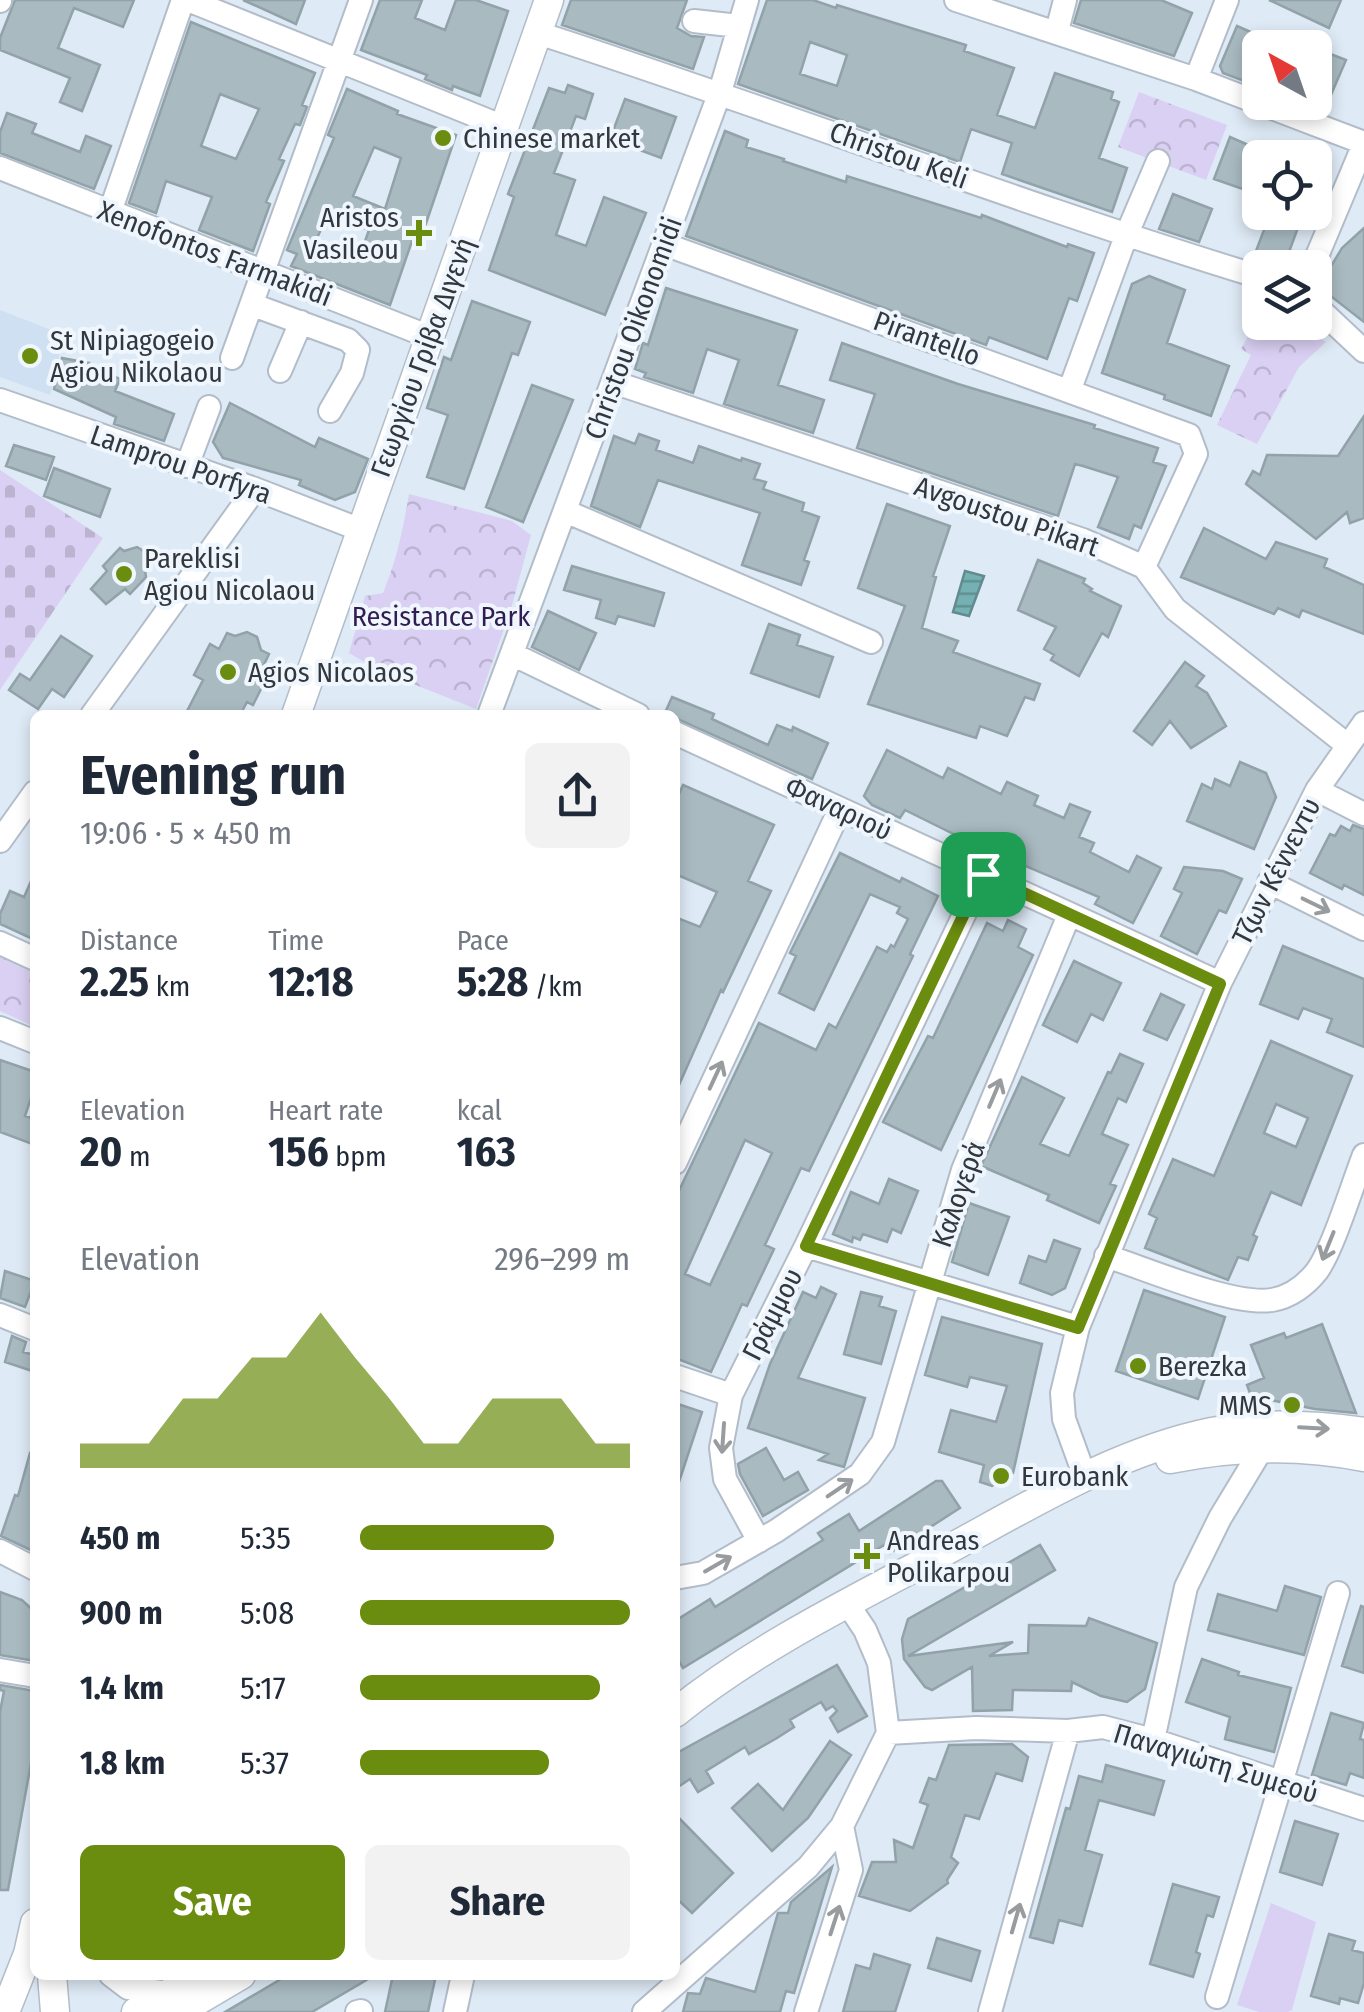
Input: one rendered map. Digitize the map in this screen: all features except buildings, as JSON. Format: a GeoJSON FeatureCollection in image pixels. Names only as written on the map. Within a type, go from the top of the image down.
{"type":"FeatureCollection","features":[{"type":"Feature","properties":{"kind":"main road","name":"Γεωργίου Γρίβα Διγενή"},"geometry":{"type":"LineString","coordinates":[[298,710],[549,0]]}},
{"type":"Feature","properties":{"kind":"main road"},"geometry":{"type":"LineString","coordinates":[[680,1708],[710,1685],[847,1603],[1085,1476],[1213,1432],[1275,1426],[1364,1432]]}},
{"type":"Feature","properties":{"kind":"main road"},"geometry":{"type":"LineString","coordinates":[[1085,1476],[1262,1447],[1340,1452],[1364,1458]]}},
{"type":"Feature","properties":{"kind":"main road"},"geometry":{"type":"LineString","coordinates":[[680,1697],[710,1685]]}},
{"type":"Feature","properties":{"kind":"main road"},"geometry":{"type":"LineString","coordinates":[[5,2012],[30,1945]]}},
{"type":"Feature","properties":{"kind":"main road"},"geometry":{"type":"LineString","coordinates":[[0,1969],[28,1954]]}},
{"type":"Feature","properties":{"kind":"main road"},"geometry":{"type":"LineString","coordinates":[[52,1980],[55,2012]]}},
{"type":"Feature","properties":{"kind":"main road"},"geometry":{"type":"LineString","coordinates":[[174,2003],[196,1980]]}},
{"type":"Feature","properties":{"kind":"main road"},"geometry":{"type":"LineString","coordinates":[[136,2012],[174,2003],[229,1980]]}},
{"type":"Feature","properties":{"kind":"street"},"geometry":{"type":"LineString","coordinates":[[110,212],[185,0],[504,127]]}},
{"type":"Feature","properties":{"kind":"street"},"geometry":{"type":"LineString","coordinates":[[232,358],[361,0]]}},
{"type":"Feature","properties":{"kind":"street","name":"Christou Oikonomidi"},"geometry":{"type":"LineString","coordinates":[[491,710],[720,92],[747,0]]}},
{"type":"Feature","properties":{"kind":"street"},"geometry":{"type":"LineString","coordinates":[[956,0],[1196,79],[1364,144],[1320,250]]}},
{"type":"Feature","properties":{"kind":"street"},"geometry":{"type":"LineString","coordinates":[[1057,31],[1065,0]]}},
{"type":"Feature","properties":{"kind":"street"},"geometry":{"type":"LineString","coordinates":[[1196,79],[1227,0]]}},
{"type":"Feature","properties":{"kind":"street"},"geometry":{"type":"LineString","coordinates":[[694,21],[739,26]]}},
{"type":"Feature","properties":{"kind":"street","name":"Christou Keli"},"geometry":{"type":"LineString","coordinates":[[538,33],[720,92],[1126,236],[1242,271]]}},
{"type":"Feature","properties":{"kind":"street"},"geometry":{"type":"LineString","coordinates":[[1070,389],[1126,236],[1158,162]]}},
{"type":"Feature","properties":{"kind":"street","name":"Xenofontos Farmakidi"},"geometry":{"type":"LineString","coordinates":[[0,168],[430,337]]}},
{"type":"Feature","properties":{"kind":"street","name":"Pirantello"},"geometry":{"type":"LineString","coordinates":[[664,244],[1189,435],[1196,454],[1144,567]]}},
{"type":"Feature","properties":{"kind":"street"},"geometry":{"type":"LineString","coordinates":[[253,304],[348,340],[358,350],[352,373],[330,411]]}},
{"type":"Feature","properties":{"kind":"street"},"geometry":{"type":"LineString","coordinates":[[1332,320],[1364,351]]}},
{"type":"Feature","properties":{"kind":"street"},"geometry":{"type":"LineString","coordinates":[[280,372],[301,322]]}},
{"type":"Feature","properties":{"kind":"street","name":"Avgoustou Pikart"},"geometry":{"type":"LineString","coordinates":[[613,382],[1084,540],[1144,567],[1175,608],[1346,744]]}},
{"type":"Feature","properties":{"kind":"street","name":"Lamprou Porfyra"},"geometry":{"type":"LineString","coordinates":[[0,400],[361,530]]}},
{"type":"Feature","properties":{"kind":"street"},"geometry":{"type":"LineString","coordinates":[[186,466],[208,406]]}},
{"type":"Feature","properties":{"kind":"street"},"geometry":{"type":"LineString","coordinates":[[96,710],[255,489]]}},
{"type":"Feature","properties":{"kind":"street"},"geometry":{"type":"LineString","coordinates":[[565,511],[870,642]]}},
{"type":"Feature","properties":{"kind":"street"},"geometry":{"type":"LineString","coordinates":[[512,654],[628,710]]}},
{"type":"Feature","properties":{"kind":"street","name":"Τζων Κέννεντυ"},"geometry":{"type":"LineString","coordinates":[[1085,1476],[1064,1419],[1062,1394],[1078,1328],[1220,984],[1317,790],[1364,723]]}},
{"type":"Feature","properties":{"kind":"street","name":"Φαναριού"},"geometry":{"type":"LineString","coordinates":[[680,735],[1220,984]]}},
{"type":"Feature","properties":{"kind":"street"},"geometry":{"type":"LineString","coordinates":[[1317,790],[1364,814]]}},
{"type":"Feature","properties":{"kind":"street"},"geometry":{"type":"LineString","coordinates":[[0,841],[30,799]]}},
{"type":"Feature","properties":{"kind":"street"},"geometry":{"type":"LineString","coordinates":[[680,1152],[840,809]]}},
{"type":"Feature","properties":{"kind":"street","name":"Γράμμου"},"geometry":{"type":"LineString","coordinates":[[758,1541],[725,1479],[721,1448],[731,1395],[983,874]]}},
{"type":"Feature","properties":{"kind":"street"},"geometry":{"type":"LineString","coordinates":[[1269,882],[1364,929]]}},
{"type":"Feature","properties":{"kind":"street","name":"Καλογερά"},"geometry":{"type":"LineString","coordinates":[[680,1577],[702,1573],[758,1541],[860,1474],[883,1442],[963,1170],[1070,915]]}},
{"type":"Feature","properties":{"kind":"street"},"geometry":{"type":"LineString","coordinates":[[0,944],[30,956]]}},
{"type":"Feature","properties":{"kind":"street"},"geometry":{"type":"LineString","coordinates":[[0,1028],[30,1040]]}},
{"type":"Feature","properties":{"kind":"street"},"geometry":{"type":"LineString","coordinates":[[1106,1256],[1230,1296],[1267,1301],[1284,1297],[1319,1268],[1364,1155]]}},
{"type":"Feature","properties":{"kind":"street"},"geometry":{"type":"LineString","coordinates":[[806,1246],[1078,1328]]}},
{"type":"Feature","properties":{"kind":"street"},"geometry":{"type":"LineString","coordinates":[[0,1315],[30,1327]]}},
{"type":"Feature","properties":{"kind":"street"},"geometry":{"type":"LineString","coordinates":[[680,1378],[731,1395]]}},
{"type":"Feature","properties":{"kind":"street"},"geometry":{"type":"LineString","coordinates":[[1152,1740],[1186,1587],[1220,1518],[1262,1447]]}},
{"type":"Feature","properties":{"kind":"street"},"geometry":{"type":"LineString","coordinates":[[0,1552],[30,1567]]}},
{"type":"Feature","properties":{"kind":"street"},"geometry":{"type":"LineString","coordinates":[[1218,1998],[1338,1593]]}},
{"type":"Feature","properties":{"kind":"street"},"geometry":{"type":"LineString","coordinates":[[644,2012],[808,1867],[842,1826],[888,1733],[879,1662],[847,1603]]}},
{"type":"Feature","properties":{"kind":"street"},"geometry":{"type":"LineString","coordinates":[[0,1670],[30,1675]]}},
{"type":"Feature","properties":{"kind":"street","name":"Παναγιώτη Συμεού"},"geometry":{"type":"LineString","coordinates":[[888,1733],[1103,1728],[1152,1740],[1364,1809]]}},
{"type":"Feature","properties":{"kind":"street"},"geometry":{"type":"LineString","coordinates":[[990,2012],[1068,1731]]}},
{"type":"Feature","properties":{"kind":"street"},"geometry":{"type":"LineString","coordinates":[[806,2012],[851,1870],[842,1826]]}},
{"type":"Feature","properties":{"kind":"street"},"geometry":{"type":"LineString","coordinates":[[118,1980],[128,1988],[174,2003]]}},
{"type":"Feature","properties":{"kind":"street"},"geometry":{"type":"LineString","coordinates":[[455,2012],[462,1980]]}},
{"type":"Feature","properties":{"kind":"shaded area","name":"St Nipiagogeio Agiou Nikolaou"},"geometry":{"type":"Polygon","coordinates":[[[0,310],[64,335],[50,395],[0,377],[0,310]]]}},
{"type":"Feature","properties":{"kind":"shaded area"},"geometry":{"type":"Polygon","coordinates":[[[965,571],[984,576],[969,616],[953,612],[965,571]]]}},
{"type":"Feature","properties":{"kind":"green space"},"geometry":{"type":"Polygon","coordinates":[[[1139,92],[1227,125],[1206,180],[1118,147],[1139,92]]]}},
{"type":"Feature","properties":{"kind":"green space"},"geometry":{"type":"Polygon","coordinates":[[[1246,340],[1326,342],[1299,367],[1257,444],[1217,425],[1251,355],[1241,349],[1246,340]]]}},
{"type":"Feature","properties":{"kind":"green space"},"geometry":{"type":"Polygon","coordinates":[[[0,470],[103,538],[0,690],[0,470]]]}},
{"type":"Feature","properties":{"kind":"green space","name":"Resistance Park"},"geometry":{"type":"Polygon","coordinates":[[[409,494],[512,521],[531,535],[511,609],[476,709],[378,670],[349,653],[365,596],[383,593],[388,580],[409,494]]]}},
{"type":"Feature","properties":{"kind":"green space"},"geometry":{"type":"Polygon","coordinates":[[[0,953],[30,966],[30,1025],[0,1011],[0,953]]]}},
{"type":"Feature","properties":{"kind":"green space"},"geometry":{"type":"Polygon","coordinates":[[[1271,1903],[1316,1922],[1292,2010],[1288,2012],[1259,2012],[1237,2005],[1271,1903]]]}},
{"type":"Feature","properties":{"kind":"place","name":"Chinese market"},"geometry":{"type":"Point","coordinates":[443,138]}},
{"type":"Feature","properties":{"kind":"place","name":"Aristos Vasileou"},"geometry":{"type":"Point","coordinates":[419,233]}},
{"type":"Feature","properties":{"kind":"place","name":"St Nipiagogeio Agiou Nikolaou"},"geometry":{"type":"Point","coordinates":[30,356]}},
{"type":"Feature","properties":{"kind":"place","name":"Pareklisi Agiou Nicolaou"},"geometry":{"type":"Point","coordinates":[124,574]}},
{"type":"Feature","properties":{"kind":"place","name":"Agios Nicolaos"},"geometry":{"type":"Point","coordinates":[228,672]}},
{"type":"Feature","properties":{"kind":"place","name":"Berezka"},"geometry":{"type":"Point","coordinates":[1138,1366]}},
{"type":"Feature","properties":{"kind":"place","name":"MMS"},"geometry":{"type":"Point","coordinates":[1292,1405]}},
{"type":"Feature","properties":{"kind":"place","name":"Eurobank"},"geometry":{"type":"Point","coordinates":[1001,1476]}},
{"type":"Feature","properties":{"kind":"place","name":"Andreas Polikarpou"},"geometry":{"type":"Point","coordinates":[867,1556]}},
{"type":"Feature","properties":{"kind":"route"},"geometry":{"type":"LineString","coordinates":[[983,874],[1220,984],[1078,1328],[806,1246],[983,874]]}}]}
